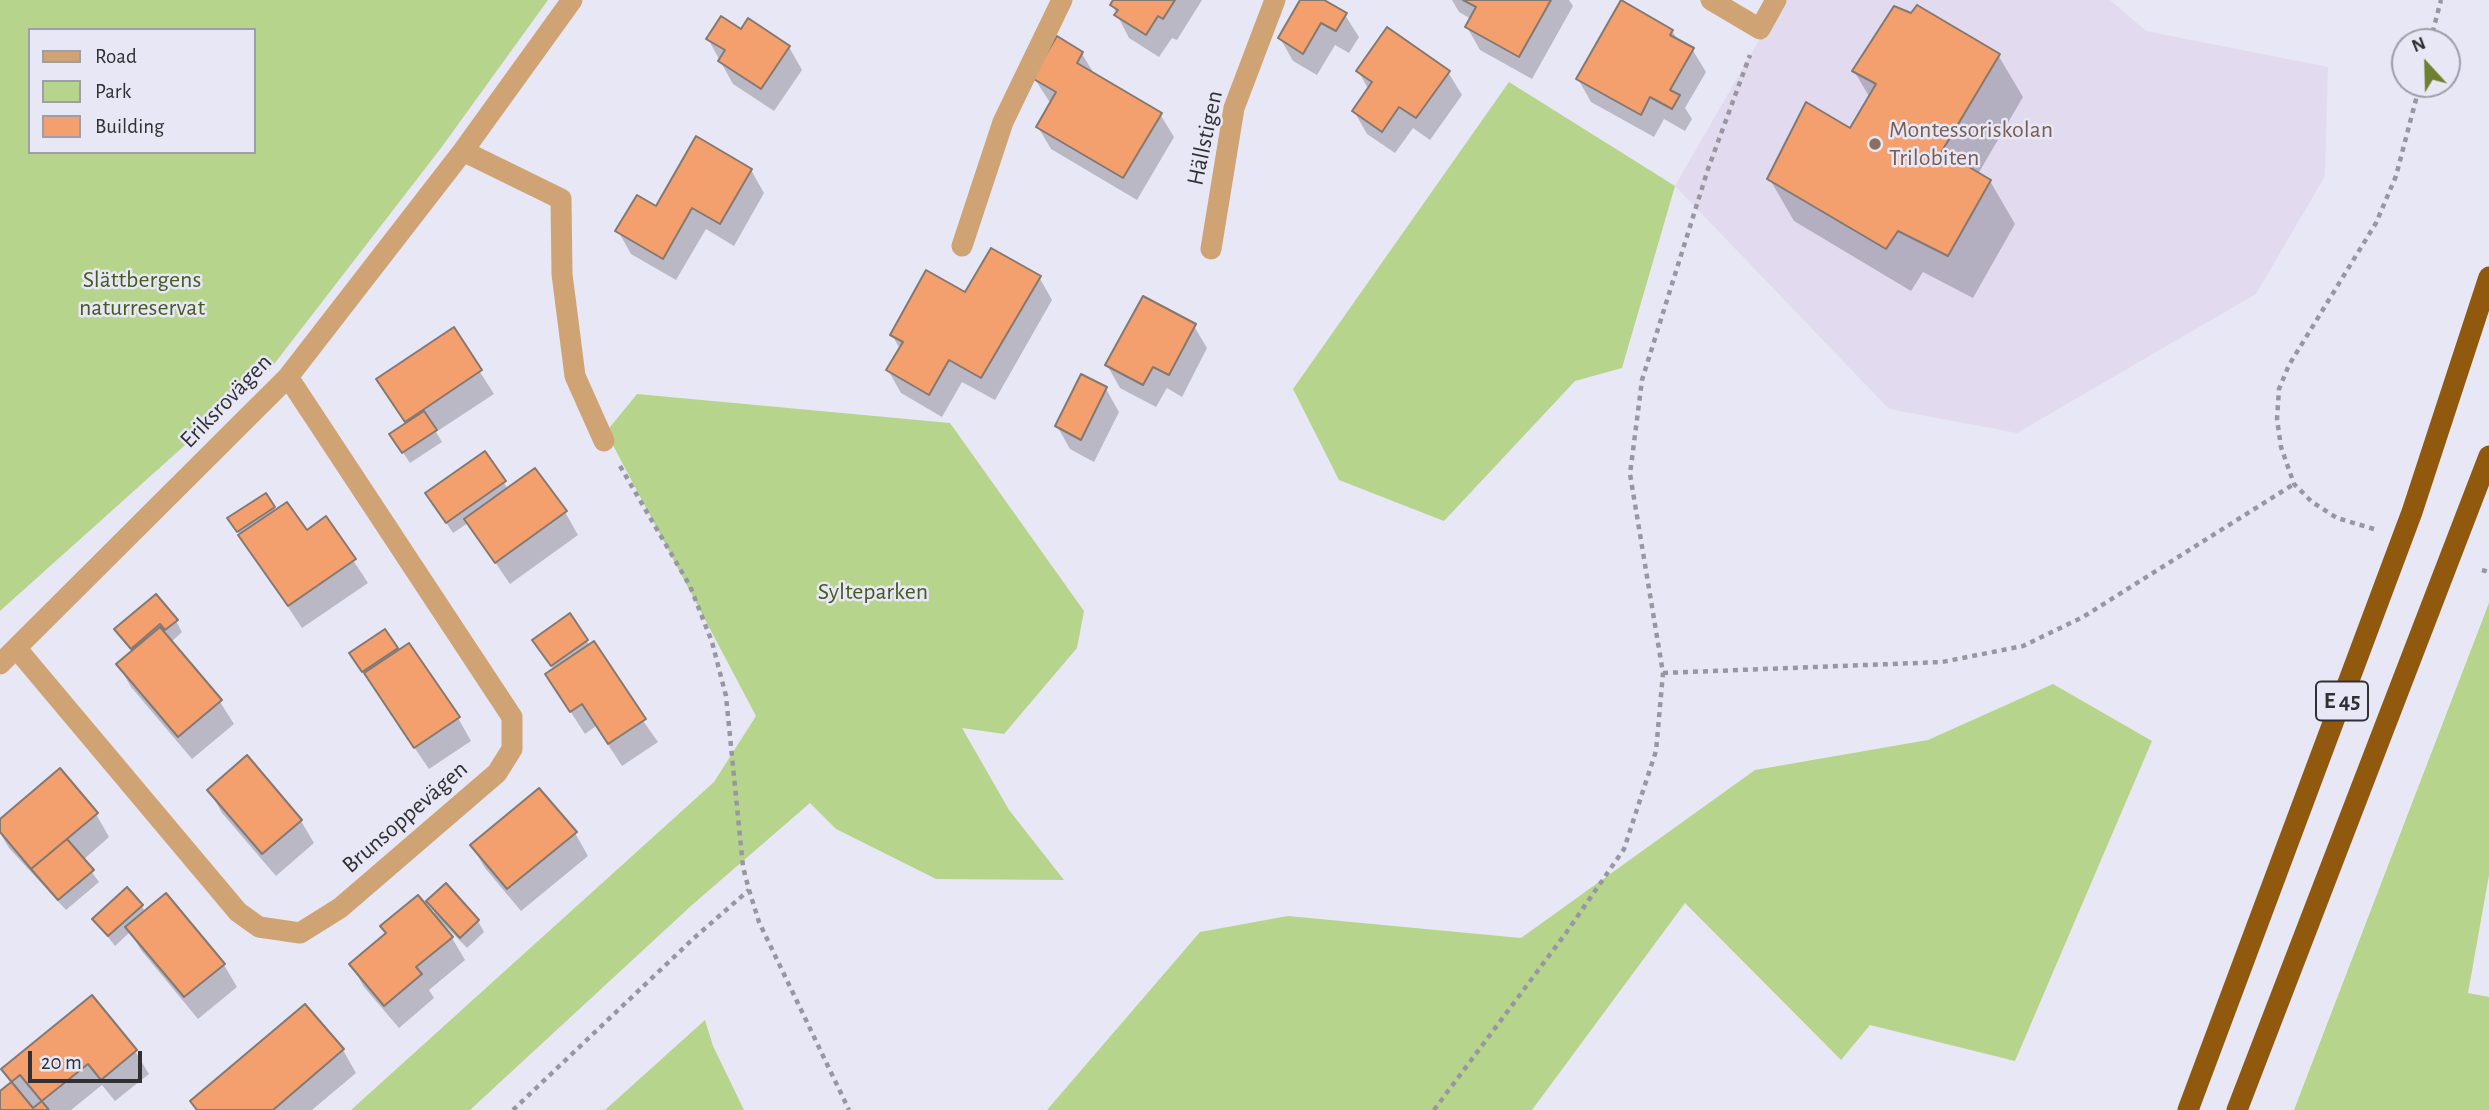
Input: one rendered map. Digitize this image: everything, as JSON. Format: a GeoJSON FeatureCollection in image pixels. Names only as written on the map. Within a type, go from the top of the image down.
{"type":"FeatureCollection","features":[{"type":"Feature","properties":{"kind":"highway","name":"E 45"},"geometry":{"type":"LineString","coordinates":[[2188,1110],[2412,512],[2489,277]]}},
{"type":"Feature","properties":{"kind":"highway","name":"E 45"},"geometry":{"type":"LineString","coordinates":[[2237,1110],[2489,456]]}},
{"type":"Feature","properties":{"kind":"street","name":"Eriksrovägen"},"geometry":{"type":"LineString","coordinates":[[0,664],[288,377],[463,151],[572,0]]}},
{"type":"Feature","properties":{"kind":"street"},"geometry":{"type":"LineString","coordinates":[[962,246],[1003,122],[1062,0]]}},
{"type":"Feature","properties":{"kind":"street","name":"Hällstigen"},"geometry":{"type":"LineString","coordinates":[[1211,249],[1234,108],[1275,0]]}},
{"type":"Feature","properties":{"kind":"street"},"geometry":{"type":"LineString","coordinates":[[1711,0],[1760,29],[1776,0]]}},
{"type":"Feature","properties":{"kind":"street"},"geometry":{"type":"LineString","coordinates":[[463,151],[561,199],[562,274],[575,376],[604,441]]}},
{"type":"Feature","properties":{"kind":"street","name":"Brunsoppevägen"},"geometry":{"type":"LineString","coordinates":[[17,649],[238,912],[259,927],[300,933],[330,914],[497,773],[512,749],[512,717],[288,377]]}},
{"type":"Feature","properties":{"kind":"path"},"geometry":{"type":"LineString","coordinates":[[2434,28],[2441,0]]}},
{"type":"Feature","properties":{"kind":"path"},"geometry":{"type":"LineString","coordinates":[[1434,1110],[1566,933],[1624,849],[1656,751],[1663,673],[1630,474],[1642,380],[1708,169],[1760,29]]}},
{"type":"Feature","properties":{"kind":"path"},"geometry":{"type":"LineString","coordinates":[[2374,530],[2337,518],[2312,502],[2294,484],[2281,447],[2277,419],[2279,389],[2288,365],[2376,223],[2396,176],[2416,98]]}},
{"type":"Feature","properties":{"kind":"path"},"geometry":{"type":"LineString","coordinates":[[604,441],[652,516],[690,586],[712,642],[726,696],[738,826],[749,890],[759,922],[849,1110]]}},
{"type":"Feature","properties":{"kind":"path"},"geometry":{"type":"LineString","coordinates":[[1663,673],[1942,662],[2023,646],[2083,617],[2294,484]]}},
{"type":"Feature","properties":{"kind":"path"},"geometry":{"type":"LineString","coordinates":[[2482,570],[2489,572]]}},
{"type":"Feature","properties":{"kind":"path"},"geometry":{"type":"LineString","coordinates":[[513,1110],[694,938],[749,890]]}},
{"type":"Feature","properties":{"kind":"shaded area"},"geometry":{"type":"Polygon","coordinates":[[[1782,0],[2110,0],[2146,31],[2328,67],[2325,176],[2256,294],[2017,433],[1889,409],[1675,186],[1782,0]]]}},
{"type":"Feature","properties":{"kind":"green space","name":"Slättbergens naturreservat"},"geometry":{"type":"Polygon","coordinates":[[[0,0],[548,0],[441,148],[271,368],[0,611],[0,0]]]}},
{"type":"Feature","properties":{"kind":"green space"},"geometry":{"type":"Polygon","coordinates":[[[1509,82],[1675,186],[1622,368],[1575,381],[1444,521],[1339,480],[1293,389],[1509,82]]]}},
{"type":"Feature","properties":{"kind":"green space","name":"Sylteparken"},"geometry":{"type":"Polygon","coordinates":[[[637,394],[950,423],[1084,611],[1077,648],[1004,734],[962,728],[1009,810],[1064,880],[936,879],[836,829],[810,803],[692,905],[470,1110],[351,1110],[714,782],[756,716],[606,432],[637,394]]]}},
{"type":"Feature","properties":{"kind":"green space"},"geometry":{"type":"Polygon","coordinates":[[[2489,603],[2489,875],[2468,993],[2489,997],[2489,1110],[2294,1110],[2489,603]]]}},
{"type":"Feature","properties":{"kind":"green space"},"geometry":{"type":"Polygon","coordinates":[[[2053,684],[2152,741],[2015,1061],[1870,1025],[1841,1060],[1685,903],[1532,1110],[1047,1110],[1200,932],[1288,916],[1521,938],[1755,770],[1928,740],[2053,684]]]}},
{"type":"Feature","properties":{"kind":"green space"},"geometry":{"type":"Polygon","coordinates":[[[705,1020],[713,1046],[744,1110],[605,1110],[705,1020]]]}},
{"type":"Feature","properties":{"kind":"building"},"geometry":{"type":"Polygon","coordinates":[[[1113,0],[1175,0],[1163,19],[1158,16],[1146,35],[1114,15],[1118,10],[1110,5],[1113,0]]]}},
{"type":"Feature","properties":{"kind":"building"},"geometry":{"type":"Polygon","coordinates":[[[1300,0],[1324,0],[1347,13],[1336,31],[1321,23],[1303,54],[1278,38],[1300,0]]]}},
{"type":"Feature","properties":{"kind":"building"},"geometry":{"type":"Polygon","coordinates":[[[1463,0],[1551,0],[1519,57],[1465,27],[1476,7],[1463,0]]]}},
{"type":"Feature","properties":{"kind":"building"},"geometry":{"type":"Polygon","coordinates":[[[1621,0],[1673,30],[1670,35],[1694,48],[1670,90],[1680,95],[1672,109],[1650,97],[1641,115],[1576,79],[1621,0]]]}},
{"type":"Feature","properties":{"kind":"building"},"geometry":{"type":"Polygon","coordinates":[[[1917,5],[2000,54],[1942,151],[1991,180],[1948,256],[1898,231],[1886,249],[1767,179],[1806,102],[1850,128],[1876,84],[1852,71],[1894,6],[1911,13],[1917,5]]]}},
{"type":"Feature","properties":{"kind":"building"},"geometry":{"type":"Polygon","coordinates":[[[721,16],[741,29],[748,18],[790,46],[761,89],[718,61],[725,50],[706,39],[721,16]]]}},
{"type":"Feature","properties":{"kind":"building"},"geometry":{"type":"Polygon","coordinates":[[[1387,27],[1450,71],[1416,118],[1399,107],[1382,132],[1352,111],[1372,82],[1356,71],[1387,27]]]}},
{"type":"Feature","properties":{"kind":"building"},"geometry":{"type":"Polygon","coordinates":[[[1057,36],[1083,52],[1077,63],[1162,113],[1123,178],[1036,127],[1056,92],[1032,78],[1057,36]]]}},
{"type":"Feature","properties":{"kind":"building"},"geometry":{"type":"Polygon","coordinates":[[[696,136],[752,169],[720,224],[692,208],[663,259],[615,231],[637,195],[656,206],[696,136]]]}},
{"type":"Feature","properties":{"kind":"building"},"geometry":{"type":"Polygon","coordinates":[[[991,248],[1041,276],[981,378],[949,360],[929,395],[886,370],[903,342],[890,335],[926,270],[965,292],[991,248]]]}},
{"type":"Feature","properties":{"kind":"building"},"geometry":{"type":"Polygon","coordinates":[[[1143,296],[1196,324],[1169,375],[1153,367],[1143,385],[1105,365],[1143,296]]]}},
{"type":"Feature","properties":{"kind":"building"},"geometry":{"type":"Polygon","coordinates":[[[454,327],[482,370],[405,422],[376,379],[454,327]]]}},
{"type":"Feature","properties":{"kind":"building"},"geometry":{"type":"Polygon","coordinates":[[[1081,374],[1107,387],[1081,440],[1055,426],[1081,374]]]}},
{"type":"Feature","properties":{"kind":"building"},"geometry":{"type":"Polygon","coordinates":[[[424,411],[437,430],[402,453],[389,434],[424,411]]]}},
{"type":"Feature","properties":{"kind":"building"},"geometry":{"type":"Polygon","coordinates":[[[485,451],[506,481],[446,523],[425,493],[485,451]]]}},
{"type":"Feature","properties":{"kind":"building"},"geometry":{"type":"Polygon","coordinates":[[[535,468],[567,511],[495,563],[464,519],[535,468]]]}},
{"type":"Feature","properties":{"kind":"building"},"geometry":{"type":"Polygon","coordinates":[[[266,493],[275,507],[237,532],[227,518],[266,493]]]}},
{"type":"Feature","properties":{"kind":"building"},"geometry":{"type":"Polygon","coordinates":[[[287,502],[307,530],[326,516],[356,559],[288,606],[238,535],[287,502]]]}},
{"type":"Feature","properties":{"kind":"building"},"geometry":{"type":"Polygon","coordinates":[[[156,594],[178,620],[165,630],[160,624],[131,649],[114,629],[156,594]]]}},
{"type":"Feature","properties":{"kind":"building"},"geometry":{"type":"Polygon","coordinates":[[[570,613],[588,640],[551,666],[532,640],[570,613]]]}},
{"type":"Feature","properties":{"kind":"building"},"geometry":{"type":"Polygon","coordinates":[[[160,627],[222,700],[178,737],[116,664],[160,627]]]}},
{"type":"Feature","properties":{"kind":"building"},"geometry":{"type":"Polygon","coordinates":[[[385,629],[398,648],[362,672],[349,653],[385,629]]]}},
{"type":"Feature","properties":{"kind":"building"},"geometry":{"type":"Polygon","coordinates":[[[594,641],[646,719],[608,744],[582,704],[570,712],[545,674],[594,641]]]}},
{"type":"Feature","properties":{"kind":"building"},"geometry":{"type":"Polygon","coordinates":[[[409,643],[460,717],[414,748],[364,673],[409,643]]]}},
{"type":"Feature","properties":{"kind":"building"},"geometry":{"type":"Polygon","coordinates":[[[247,755],[302,820],[262,854],[207,790],[247,755]]]}},
{"type":"Feature","properties":{"kind":"building"},"geometry":{"type":"Polygon","coordinates":[[[60,768],[98,813],[31,869],[0,832],[0,819],[60,768]]]}},
{"type":"Feature","properties":{"kind":"building"},"geometry":{"type":"Polygon","coordinates":[[[539,788],[577,832],[507,889],[470,845],[539,788]]]}},
{"type":"Feature","properties":{"kind":"building"},"geometry":{"type":"Polygon","coordinates":[[[67,839],[94,870],[58,900],[31,869],[67,839]]]}},
{"type":"Feature","properties":{"kind":"building"},"geometry":{"type":"Polygon","coordinates":[[[446,883],[479,920],[460,938],[426,901],[446,883]]]}},
{"type":"Feature","properties":{"kind":"building"},"geometry":{"type":"Polygon","coordinates":[[[127,887],[143,905],[108,936],[92,919],[127,887]]]}},
{"type":"Feature","properties":{"kind":"building"},"geometry":{"type":"Polygon","coordinates":[[[166,893],[225,964],[184,997],[125,927],[166,893]]]}},
{"type":"Feature","properties":{"kind":"building"},"geometry":{"type":"Polygon","coordinates":[[[418,895],[453,937],[416,967],[422,974],[384,1006],[349,964],[386,933],[380,926],[418,895]]]}},
{"type":"Feature","properties":{"kind":"building"},"geometry":{"type":"Polygon","coordinates":[[[92,995],[137,1050],[101,1080],[88,1064],[33,1108],[1,1069],[92,995]]]}},
{"type":"Feature","properties":{"kind":"building"},"geometry":{"type":"Polygon","coordinates":[[[305,1004],[344,1049],[273,1110],[197,1110],[190,1101],[305,1004]]]}},
{"type":"Feature","properties":{"kind":"building"},"geometry":{"type":"Polygon","coordinates":[[[20,1075],[49,1110],[0,1110],[0,1091],[20,1075]]]}},
{"type":"Feature","properties":{"kind":"place","name":"Montessoriskolan Trilobiten"},"geometry":{"type":"Point","coordinates":[1875,144]}}]}
